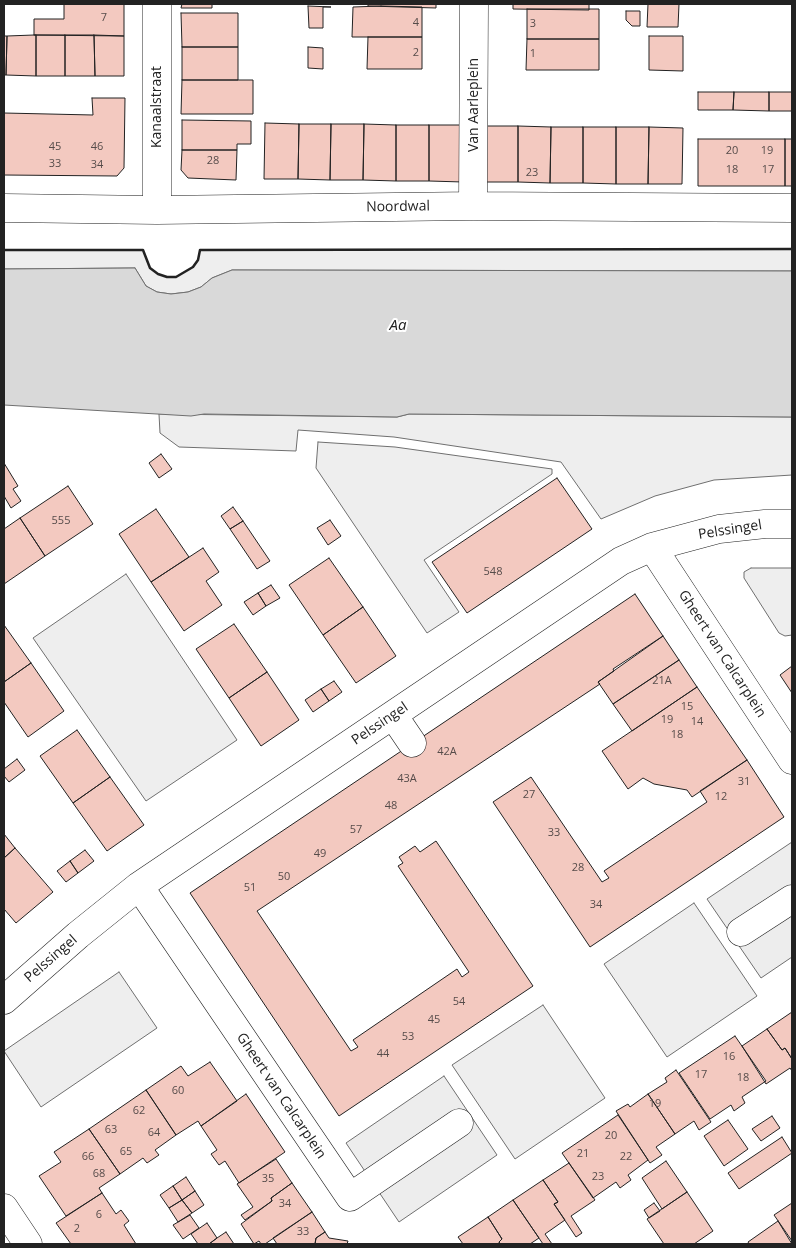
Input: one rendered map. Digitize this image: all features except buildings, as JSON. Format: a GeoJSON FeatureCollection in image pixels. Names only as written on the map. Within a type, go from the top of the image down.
{"type":"FeatureCollection","features":[{"type":"Feature","properties":{"kind":"street","name":"Kanaalstraat"},"geometry":{"type":"LineString","coordinates":[[157,4],[157,210]]}},
{"type":"Feature","properties":{"kind":"street","name":"Van Aarleplein"},"geometry":{"type":"LineString","coordinates":[[473,206],[474,4]]}},
{"type":"Feature","properties":{"kind":"street","name":"Noordwal"},"geometry":{"type":"LineString","coordinates":[[4,208],[157,210],[473,206],[792,208]]}},
{"type":"Feature","properties":{"kind":"street","name":"Pelssingel"},"geometry":{"type":"LineString","coordinates":[[4,1000],[78,934],[139,886],[620,561],[652,547],[719,529],[792,524]]}},
{"type":"Feature","properties":{"kind":"street","name":"Gheert van Calcarplein"},"geometry":{"type":"LineString","coordinates":[[652,547],[792,760]]}},
{"type":"Feature","properties":{"kind":"street"},"geometry":{"type":"LineString","coordinates":[[393,715],[412,743]]}},
{"type":"Feature","properties":{"kind":"street","name":"Gheert van Calcarplein"},"geometry":{"type":"LineString","coordinates":[[139,886],[350,1197],[458,1123]]}},
{"type":"Feature","properties":{"kind":"street"},"geometry":{"type":"LineString","coordinates":[[741,932],[792,899]]}},
{"type":"Feature","properties":{"kind":"street"},"geometry":{"type":"LineString","coordinates":[[4,1208],[28,1244]]}},
{"type":"Feature","properties":{"kind":"shaded area"},"geometry":{"type":"Polygon","coordinates":[[[792,249],[792,271],[232,270],[212,278],[201,287],[188,292],[171,294],[157,292],[146,286],[135,268],[4,269],[4,250],[143,250],[150,268],[158,274],[176,277],[193,267],[198,260],[200,250],[792,249]]]}},
{"type":"Feature","properties":{"kind":"shaded area"},"geometry":{"type":"Polygon","coordinates":[[[159,414],[397,417],[409,414],[792,417],[792,475],[714,480],[655,496],[601,519],[561,462],[394,437],[298,430],[296,451],[179,447],[160,433],[159,414]]]}},
{"type":"Feature","properties":{"kind":"shaded area"},"geometry":{"type":"Polygon","coordinates":[[[318,442],[395,447],[552,469],[552,474],[424,560],[459,612],[427,633],[316,468],[318,442]]]}},
{"type":"Feature","properties":{"kind":"shaded area"},"geometry":{"type":"Polygon","coordinates":[[[751,568],[792,568],[792,635],[785,636],[779,633],[744,578],[744,572],[751,568]]]}},
{"type":"Feature","properties":{"kind":"shaded area"},"geometry":{"type":"Polygon","coordinates":[[[126,574],[237,740],[146,801],[33,638],[126,574]]]}},
{"type":"Feature","properties":{"kind":"shaded area"},"geometry":{"type":"Polygon","coordinates":[[[792,842],[792,957],[761,978],[707,899],[792,842]]]}},
{"type":"Feature","properties":{"kind":"shaded area"},"geometry":{"type":"Polygon","coordinates":[[[694,903],[757,996],[667,1057],[604,964],[694,903]]]}},
{"type":"Feature","properties":{"kind":"shaded area"},"geometry":{"type":"Polygon","coordinates":[[[119,972],[157,1028],[41,1107],[4,1051],[119,972]]]}},
{"type":"Feature","properties":{"kind":"shaded area"},"geometry":{"type":"Polygon","coordinates":[[[543,1005],[605,1098],[515,1159],[452,1065],[543,1005]]]}},
{"type":"Feature","properties":{"kind":"shaded area"},"geometry":{"type":"Polygon","coordinates":[[[444,1076],[497,1155],[399,1222],[346,1143],[444,1076]]]}},
{"type":"Feature","properties":{"kind":"water","name":"Aa"},"geometry":{"type":"Polygon","coordinates":[[[135,268],[146,286],[157,292],[171,294],[188,292],[201,287],[212,278],[232,270],[792,271],[792,417],[409,414],[397,417],[204,414],[191,416],[4,405],[4,269],[135,268]]]}},
{"type":"Feature","properties":{"kind":"wall"},"geometry":{"type":"LineString","coordinates":[[4,250],[143,250],[150,268],[158,274],[176,277],[193,267],[198,260],[200,250],[792,249]]}}]}
